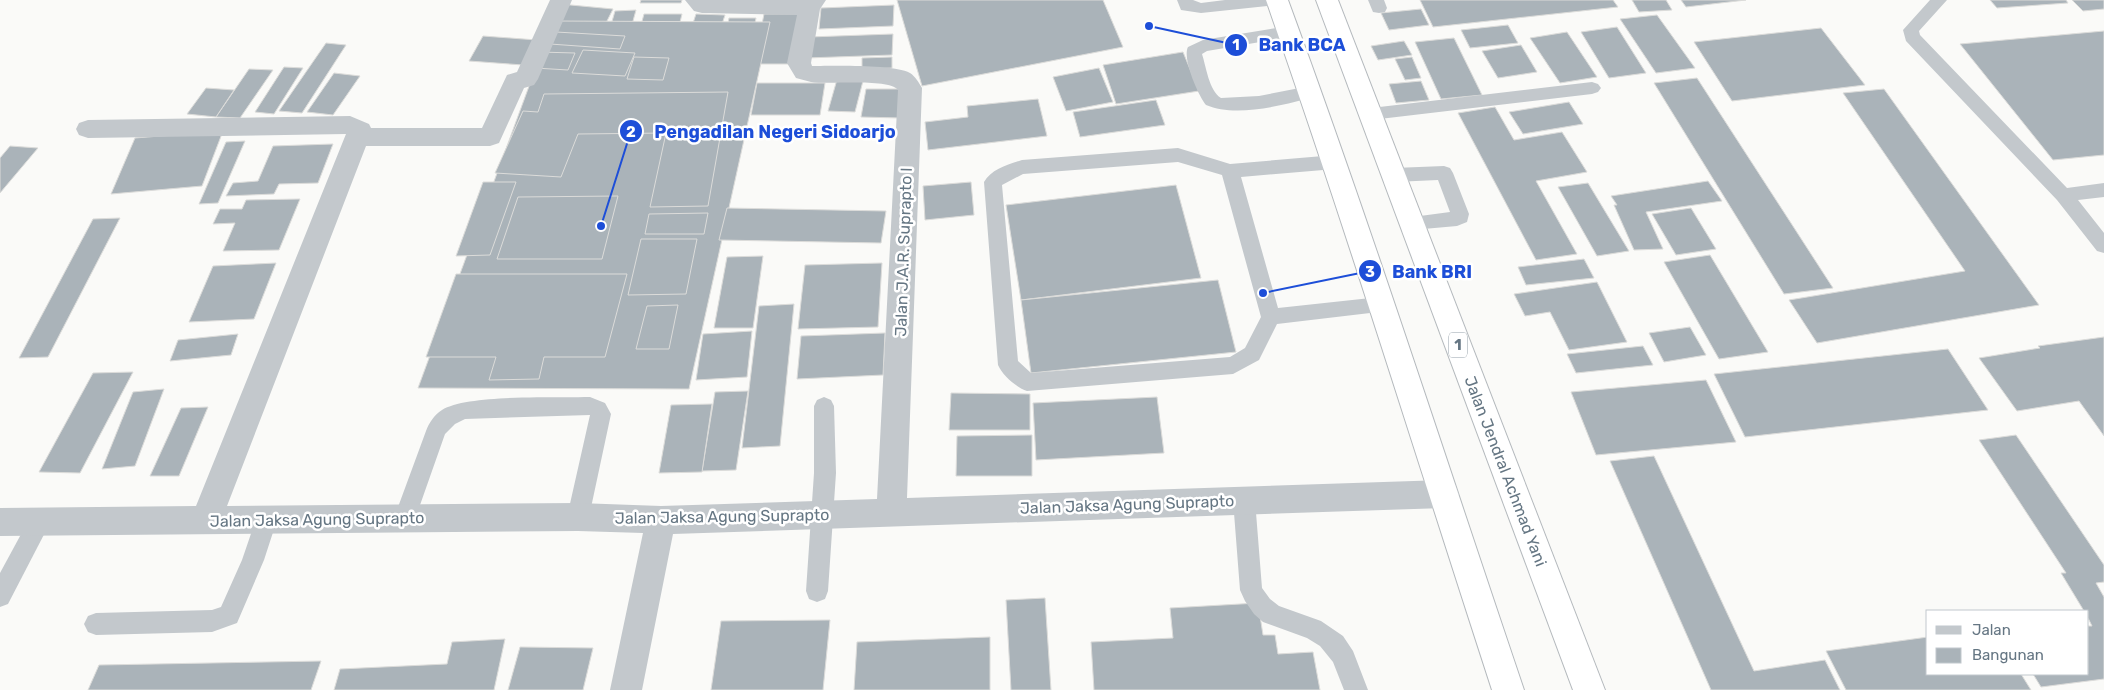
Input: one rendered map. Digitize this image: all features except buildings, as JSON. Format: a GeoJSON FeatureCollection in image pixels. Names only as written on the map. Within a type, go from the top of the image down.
{"type":"FeatureCollection","features":[{"type":"Feature","properties":{"kind":"highway"},"geometry":{"type":"LineString","coordinates":[[1277,0],[1335,162],[1380,305],[1508,690]]}},
{"type":"Feature","properties":{"kind":"highway","name":"Jalan Jendral Achmad Yani"},"geometry":{"type":"LineString","coordinates":[[1327,0],[1589,690]]}},
{"type":"Feature","properties":{"kind":"street"},"geometry":{"type":"LineString","coordinates":[[357,137],[490,137],[515,81],[526,79],[561,0]]}},
{"type":"Feature","properties":{"kind":"street"},"geometry":{"type":"LineString","coordinates":[[696,0],[702,6],[812,4]]}},
{"type":"Feature","properties":{"kind":"street","name":"Jalan J.A.R. Suprapto I"},"geometry":{"type":"LineString","coordinates":[[812,4],[798,63],[804,72],[812,74],[876,75],[902,79],[910,88],[891,513]]}},
{"type":"Feature","properties":{"kind":"street"},"geometry":{"type":"LineString","coordinates":[[88,129],[350,125],[360,130],[206,520]]}},
{"type":"Feature","properties":{"kind":"street","name":"Jalan Jaksa Agung Suprapto"},"geometry":{"type":"LineString","coordinates":[[0,522],[578,517],[661,520],[1444,494]]}},
{"type":"Feature","properties":{"kind":"street"},"geometry":{"type":"LineString","coordinates":[[626,690],[661,520]]}},
{"type":"Feature","properties":{"kind":"lane"},"geometry":{"type":"LineString","coordinates":[[1185,0],[1187,6],[1202,8],[1277,0]]}},
{"type":"Feature","properties":{"kind":"lane"},"geometry":{"type":"LineString","coordinates":[[1939,0],[1911,30],[1912,37],[2063,195],[2104,246]]}},
{"type":"Feature","properties":{"kind":"lane"},"geometry":{"type":"LineString","coordinates":[[1289,32],[1203,46],[1194,51],[1194,54],[1208,94],[1212,101],[1220,104],[1263,102],[1310,92]]}},
{"type":"Feature","properties":{"kind":"lane"},"geometry":{"type":"LineString","coordinates":[[1371,114],[1592,88]]}},
{"type":"Feature","properties":{"kind":"lane"},"geometry":{"type":"LineString","coordinates":[[1230,170],[1271,317],[1252,354],[1233,365],[1027,382],[1008,365],[993,182],[1008,172],[1022,167],[1178,155],[1230,170],[1335,162]]}},
{"type":"Feature","properties":{"kind":"lane"},"geometry":{"type":"LineString","coordinates":[[1394,175],[1444,173],[1460,214],[1460,217],[1457,219],[1412,223]]}},
{"type":"Feature","properties":{"kind":"lane"},"geometry":{"type":"LineString","coordinates":[[2063,195],[2104,190]]}},
{"type":"Feature","properties":{"kind":"lane"},"geometry":{"type":"LineString","coordinates":[[1271,317],[1380,305]]}},
{"type":"Feature","properties":{"kind":"lane"},"geometry":{"type":"LineString","coordinates":[[405,518],[436,431],[442,420],[454,413],[465,410],[590,406],[598,409],[601,414],[578,517]]}},
{"type":"Feature","properties":{"kind":"lane"},"geometry":{"type":"LineString","coordinates":[[817,591],[825,472],[824,406]]}},
{"type":"Feature","properties":{"kind":"lane"},"geometry":{"type":"LineString","coordinates":[[1244,500],[1251,590],[1256,599],[1270,614],[1327,636],[1336,645],[1343,657],[1356,690]]}},
{"type":"Feature","properties":{"kind":"lane"},"geometry":{"type":"LineString","coordinates":[[96,624],[212,621],[229,615],[253,560],[266,520]]}},
{"type":"Feature","properties":{"kind":"lane"},"geometry":{"type":"LineString","coordinates":[[0,596],[40,521]]}},
{"type":"Feature","properties":{"kind":"place","name":"Bank BCA"},"geometry":{"type":"Point","coordinates":[1149,26]}},
{"type":"Feature","properties":{"kind":"place","name":"Pengadilan Negeri Sidoarjo"},"geometry":{"type":"Point","coordinates":[601,226]}},
{"type":"Feature","properties":{"kind":"place","name":"Bank BRI"},"geometry":{"type":"Point","coordinates":[1263,293]}}]}
